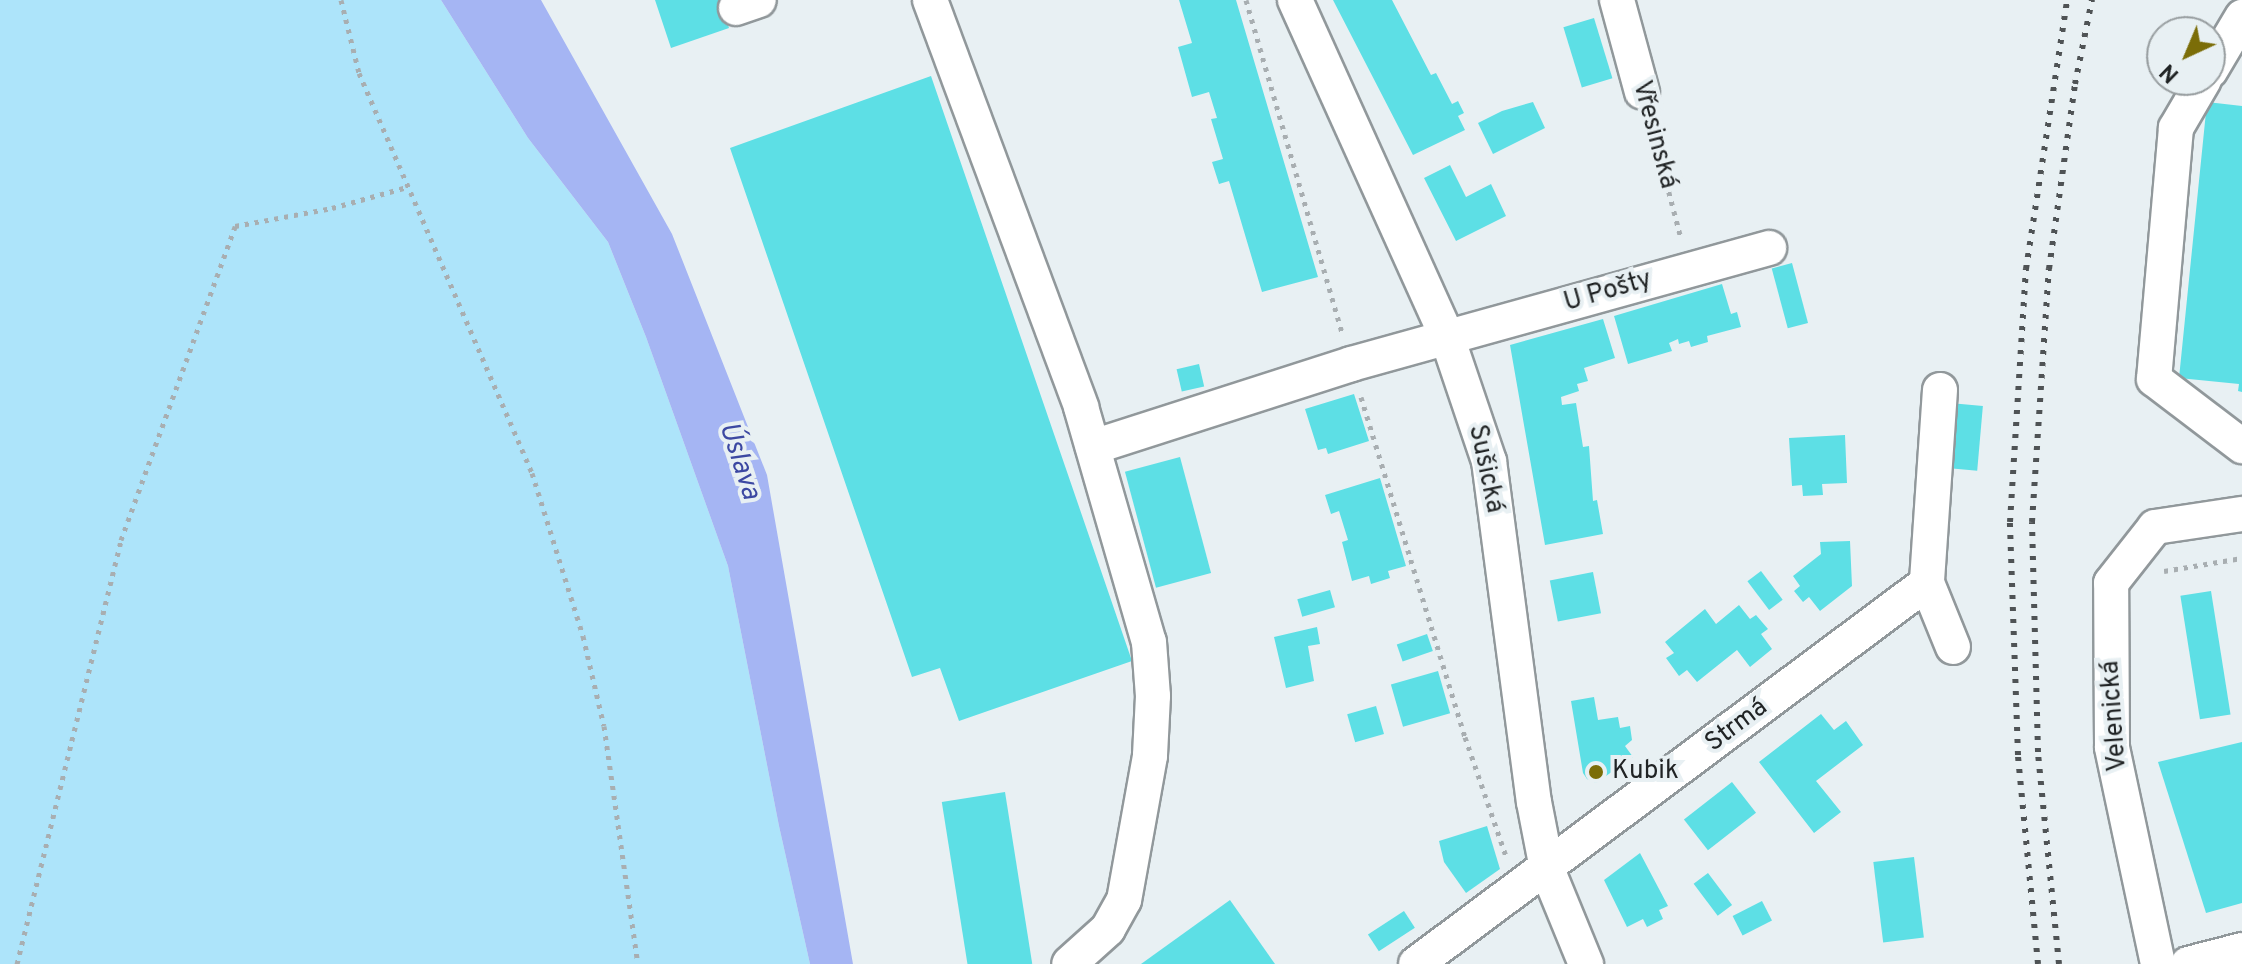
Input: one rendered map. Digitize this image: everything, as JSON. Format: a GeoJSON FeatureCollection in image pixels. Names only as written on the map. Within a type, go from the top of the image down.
{"type":"FeatureCollection","features":[{"type":"Feature","properties":{"kind":"street"},"geometry":{"type":"LineString","coordinates":[[930,0],[1093,447],[1149,642],[1153,696],[1150,756],[1124,900],[1108,929],[1069,964]]}},
{"type":"Feature","properties":{"kind":"street","name":"Sušická"},"geometry":{"type":"LineString","coordinates":[[1295,0],[1447,337],[1489,461],[1534,802],[1547,869],[1586,964]]}},
{"type":"Feature","properties":{"kind":"street","name":"Vřesinská"},"geometry":{"type":"LineString","coordinates":[[1617,0],[1642,92]]}},
{"type":"Feature","properties":{"kind":"street"},"geometry":{"type":"LineString","coordinates":[[2226,44],[2242,17]]}},
{"type":"Feature","properties":{"kind":"street"},"geometry":{"type":"LineString","coordinates":[[2195,96],[2176,128],[2154,379],[2242,446]]}},
{"type":"Feature","properties":{"kind":"street","name":"U Pošty"},"geometry":{"type":"LineString","coordinates":[[1093,447],[1351,364],[1769,248]]}},
{"type":"Feature","properties":{"kind":"street"},"geometry":{"type":"LineString","coordinates":[[1940,390],[1927,583],[1953,647]]}},
{"type":"Feature","properties":{"kind":"street"},"geometry":{"type":"LineString","coordinates":[[2114,580],[2155,527],[2242,514]]}},
{"type":"Feature","properties":{"kind":"street","name":"Velenická"},"geometry":{"type":"LineString","coordinates":[[2114,580],[2112,747],[2158,964]]}},
{"type":"Feature","properties":{"kind":"street","name":"Strmá"},"geometry":{"type":"LineString","coordinates":[[1416,964],[1927,583]]}},
{"type":"Feature","properties":{"kind":"street"},"geometry":{"type":"LineString","coordinates":[[2188,964],[2242,950]]}},
{"type":"Feature","properties":{"kind":"path"},"geometry":{"type":"LineString","coordinates":[[341,0],[359,73],[532,473],[583,636],[604,726],[638,964]]}},
{"type":"Feature","properties":{"kind":"path"},"geometry":{"type":"LineString","coordinates":[[1246,0],[1351,364],[1465,737],[1518,890]]}},
{"type":"Feature","properties":{"kind":"path","name":"Vřesinská"},"geometry":{"type":"LineString","coordinates":[[1642,92],[1690,269]]}},
{"type":"Feature","properties":{"kind":"path"},"geometry":{"type":"LineString","coordinates":[[17,964],[121,540],[235,226],[332,208],[407,187]]}},
{"type":"Feature","properties":{"kind":"path"},"geometry":{"type":"LineString","coordinates":[[2114,580],[2242,558]]}},
{"type":"Feature","properties":{"kind":"shaded area"},"geometry":{"type":"Polygon","coordinates":[[[0,0],[441,0],[528,138],[608,242],[646,337],[728,566],[779,826],[810,964],[0,964],[0,0]]]}},
{"type":"Feature","properties":{"kind":"water","name":"Úslava"},"geometry":{"type":"Polygon","coordinates":[[[441,0],[541,0],[672,234],[767,475],[853,964],[810,964],[779,826],[728,566],[646,337],[608,242],[528,138],[441,0]]]}},
{"type":"Feature","properties":{"kind":"building"},"geometry":{"type":"Polygon","coordinates":[[[655,0],[720,0],[729,28],[671,48],[655,0]]]}},
{"type":"Feature","properties":{"kind":"building"},"geometry":{"type":"Polygon","coordinates":[[[1179,0],[1236,0],[1318,277],[1262,292],[1229,181],[1219,184],[1212,162],[1223,159],[1211,119],[1217,118],[1209,92],[1192,97],[1178,47],[1192,43],[1179,0]]]}},
{"type":"Feature","properties":{"kind":"building"},"geometry":{"type":"Polygon","coordinates":[[[1333,0],[1392,0],[1431,75],[1436,73],[1452,104],[1458,101],[1464,113],[1458,116],[1465,130],[1413,155],[1333,0]]]}},
{"type":"Feature","properties":{"kind":"building"},"geometry":{"type":"Polygon","coordinates":[[[1594,18],[1612,78],[1582,88],[1563,27],[1594,18]]]}},
{"type":"Feature","properties":{"kind":"building"},"geometry":{"type":"Polygon","coordinates":[[[931,76],[1132,661],[959,721],[940,668],[912,677],[730,148],[931,76]]]}},
{"type":"Feature","properties":{"kind":"building"},"geometry":{"type":"Polygon","coordinates":[[[1533,102],[1545,128],[1493,154],[1478,123],[1502,111],[1533,102]]]}},
{"type":"Feature","properties":{"kind":"building"},"geometry":{"type":"Polygon","coordinates":[[[2207,102],[2242,106],[2242,392],[2238,391],[2239,384],[2179,378],[2207,102]]]}},
{"type":"Feature","properties":{"kind":"building"},"geometry":{"type":"Polygon","coordinates":[[[1450,165],[1466,197],[1491,184],[1506,216],[1456,241],[1424,178],[1450,165]]]}},
{"type":"Feature","properties":{"kind":"building"},"geometry":{"type":"Polygon","coordinates":[[[1792,263],[1808,323],[1788,328],[1772,268],[1792,263]]]}},
{"type":"Feature","properties":{"kind":"building"},"geometry":{"type":"Polygon","coordinates":[[[1722,284],[1731,314],[1737,312],[1741,327],[1707,336],[1708,342],[1691,347],[1689,341],[1679,344],[1678,339],[1669,343],[1672,351],[1628,364],[1614,316],[1722,284]]]}},
{"type":"Feature","properties":{"kind":"building"},"geometry":{"type":"Polygon","coordinates":[[[1603,319],[1615,358],[1584,368],[1588,381],[1577,384],[1579,391],[1561,397],[1562,405],[1576,403],[1583,447],[1589,446],[1593,501],[1597,500],[1603,534],[1545,545],[1510,345],[1603,319]]]}},
{"type":"Feature","properties":{"kind":"building"},"geometry":{"type":"Polygon","coordinates":[[[1199,364],[1204,386],[1182,392],[1177,369],[1199,364]]]}},
{"type":"Feature","properties":{"kind":"building"},"geometry":{"type":"Polygon","coordinates":[[[1354,394],[1369,441],[1328,454],[1326,448],[1318,450],[1305,409],[1354,394]]]}},
{"type":"Feature","properties":{"kind":"building"},"geometry":{"type":"Polygon","coordinates":[[[1950,403],[1983,406],[1977,471],[1944,468],[1950,403]]]}},
{"type":"Feature","properties":{"kind":"building"},"geometry":{"type":"Polygon","coordinates":[[[1845,435],[1847,483],[1822,484],[1823,495],[1803,496],[1802,485],[1792,486],[1789,438],[1845,435]]]}},
{"type":"Feature","properties":{"kind":"building"},"geometry":{"type":"Polygon","coordinates":[[[1180,457],[1211,573],[1156,588],[1125,472],[1180,457]]]}},
{"type":"Feature","properties":{"kind":"building"},"geometry":{"type":"Polygon","coordinates":[[[1380,478],[1406,566],[1388,571],[1390,578],[1371,584],[1369,576],[1352,581],[1342,542],[1348,540],[1339,511],[1331,514],[1325,495],[1380,478]]]}},
{"type":"Feature","properties":{"kind":"building"},"geometry":{"type":"Polygon","coordinates":[[[1850,541],[1852,586],[1820,611],[1809,597],[1803,602],[1794,591],[1800,586],[1793,576],[1821,554],[1820,542],[1850,541]]]}},
{"type":"Feature","properties":{"kind":"building"},"geometry":{"type":"Polygon","coordinates":[[[1761,571],[1783,600],[1769,610],[1747,581],[1761,571]]]}},
{"type":"Feature","properties":{"kind":"building"},"geometry":{"type":"Polygon","coordinates":[[[1593,572],[1601,613],[1558,622],[1550,580],[1593,572]]]}},
{"type":"Feature","properties":{"kind":"building"},"geometry":{"type":"Polygon","coordinates":[[[1330,590],[1335,607],[1302,617],[1297,599],[1330,590]]]}},
{"type":"Feature","properties":{"kind":"building"},"geometry":{"type":"Polygon","coordinates":[[[2211,591],[2231,714],[2200,719],[2180,596],[2211,591]]]}},
{"type":"Feature","properties":{"kind":"building"},"geometry":{"type":"Polygon","coordinates":[[[1739,605],[1750,619],[1756,615],[1768,629],[1761,634],[1772,649],[1750,667],[1737,650],[1697,682],[1687,670],[1679,676],[1666,658],[1674,653],[1665,642],[1705,609],[1716,624],[1739,605]]]}},
{"type":"Feature","properties":{"kind":"building"},"geometry":{"type":"Polygon","coordinates":[[[1317,627],[1320,644],[1308,646],[1314,681],[1286,688],[1274,637],[1317,627]]]}},
{"type":"Feature","properties":{"kind":"building"},"geometry":{"type":"Polygon","coordinates":[[[1427,634],[1433,651],[1403,661],[1397,644],[1427,634]]]}},
{"type":"Feature","properties":{"kind":"building"},"geometry":{"type":"Polygon","coordinates":[[[1438,671],[1450,713],[1403,727],[1391,685],[1438,671]]]}},
{"type":"Feature","properties":{"kind":"building"},"geometry":{"type":"Polygon","coordinates":[[[1594,697],[1598,720],[1618,717],[1620,728],[1630,726],[1632,740],[1625,746],[1633,757],[1596,783],[1583,773],[1571,701],[1594,697]]]}},
{"type":"Feature","properties":{"kind":"building"},"geometry":{"type":"Polygon","coordinates":[[[1376,706],[1384,734],[1355,742],[1347,714],[1376,706]]]}},
{"type":"Feature","properties":{"kind":"building"},"geometry":{"type":"Polygon","coordinates":[[[1821,714],[1834,730],[1846,721],[1863,745],[1816,781],[1841,812],[1814,833],[1759,762],[1821,714]]]}},
{"type":"Feature","properties":{"kind":"building"},"geometry":{"type":"Polygon","coordinates":[[[2242,742],[2242,903],[2206,913],[2158,762],[2242,742]]]}},
{"type":"Feature","properties":{"kind":"building"},"geometry":{"type":"Polygon","coordinates":[[[1732,782],[1756,813],[1708,850],[1684,820],[1732,782]]]}},
{"type":"Feature","properties":{"kind":"building"},"geometry":{"type":"Polygon","coordinates":[[[1005,792],[1032,964],[967,964],[942,802],[1005,792]]]}},
{"type":"Feature","properties":{"kind":"building"},"geometry":{"type":"Polygon","coordinates":[[[1487,826],[1500,869],[1466,893],[1444,862],[1439,841],[1487,826]]]}},
{"type":"Feature","properties":{"kind":"building"},"geometry":{"type":"Polygon","coordinates":[[[1640,853],[1668,906],[1659,910],[1663,919],[1647,927],[1643,919],[1627,927],[1604,880],[1640,853]]]}},
{"type":"Feature","properties":{"kind":"building"},"geometry":{"type":"Polygon","coordinates":[[[1914,857],[1924,937],[1883,942],[1873,862],[1914,857]]]}},
{"type":"Feature","properties":{"kind":"building"},"geometry":{"type":"Polygon","coordinates":[[[1708,873],[1732,905],[1718,916],[1694,884],[1708,873]]]}},
{"type":"Feature","properties":{"kind":"building"},"geometry":{"type":"Polygon","coordinates":[[[1230,900],[1275,964],[1141,964],[1230,900]]]}},
{"type":"Feature","properties":{"kind":"building"},"geometry":{"type":"Polygon","coordinates":[[[1762,901],[1772,921],[1743,936],[1733,916],[1762,901]]]}},
{"type":"Feature","properties":{"kind":"building"},"geometry":{"type":"Polygon","coordinates":[[[1404,911],[1415,928],[1379,951],[1368,934],[1404,911]]]}},
{"type":"Feature","properties":{"kind":"railway"},"geometry":{"type":"LineString","coordinates":[[2038,964],[2018,755],[2010,522],[2026,269],[2067,0]]}},
{"type":"Feature","properties":{"kind":"railway"},"geometry":{"type":"LineString","coordinates":[[2059,964],[2038,752],[2032,522],[2049,269],[2075,84],[2092,0]]}},
{"type":"Feature","properties":{"kind":"place","name":"Kubik"},"geometry":{"type":"Point","coordinates":[1596,772]}}]}
